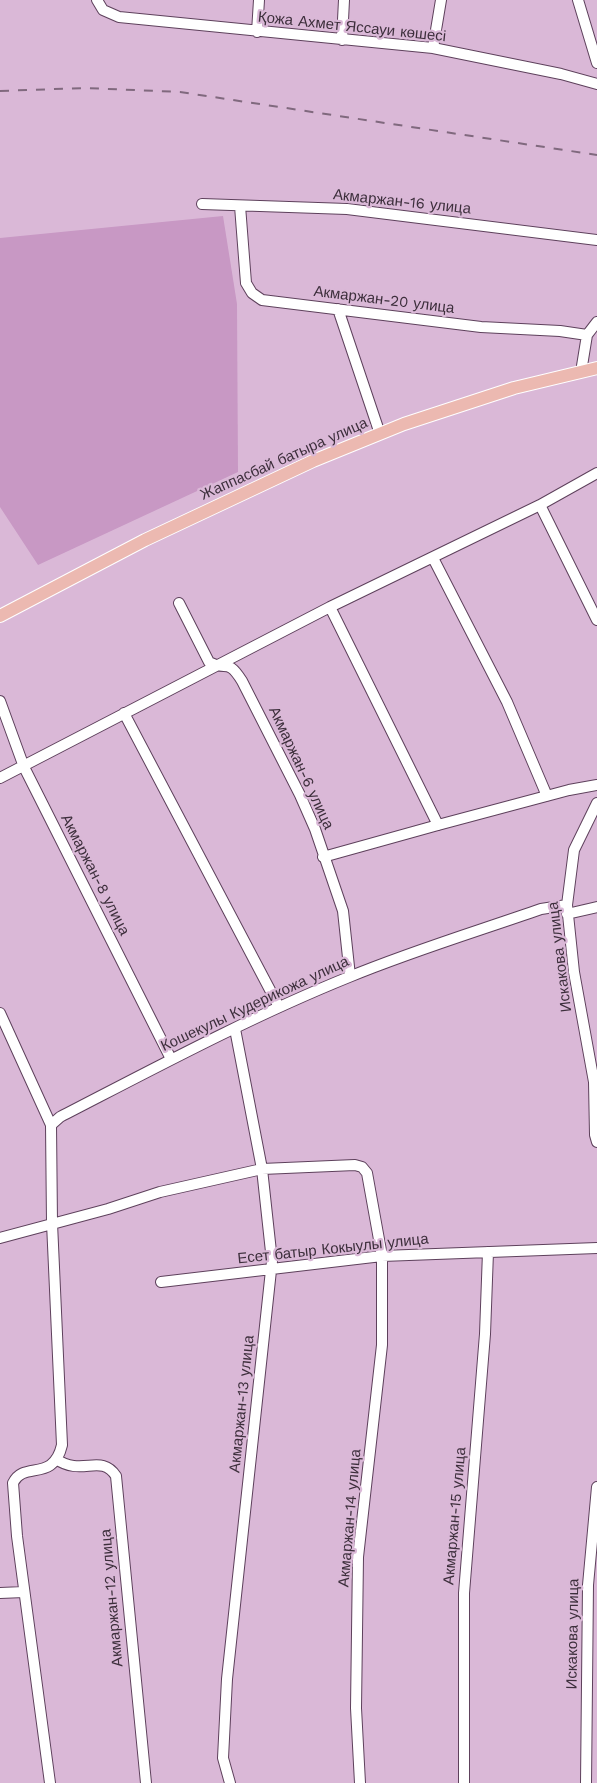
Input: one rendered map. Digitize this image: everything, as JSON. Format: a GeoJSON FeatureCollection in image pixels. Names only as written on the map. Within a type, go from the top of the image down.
{"type":"FeatureCollection","features":[{"type":"Feature","properties":{"kind":"main road","name":"Жаппасбай батыра улица"},"geometry":{"type":"LineString","coordinates":[[0,616],[145,540],[312,461],[380,434],[514,388],[597,368]]}},
{"type":"Feature","properties":{"kind":"street","name":"Қожа Ахмет Яссауи көшесі"},"geometry":{"type":"LineString","coordinates":[[97,0],[103,10],[119,18],[433,48],[561,74],[595,84]]}},
{"type":"Feature","properties":{"kind":"street"},"geometry":{"type":"LineString","coordinates":[[257,32],[259,0]]}},
{"type":"Feature","properties":{"kind":"street"},"geometry":{"type":"LineString","coordinates":[[342,40],[344,0]]}},
{"type":"Feature","properties":{"kind":"street"},"geometry":{"type":"LineString","coordinates":[[433,48],[441,0]]}},
{"type":"Feature","properties":{"kind":"street"},"geometry":{"type":"LineString","coordinates":[[578,0],[597,64],[595,84]]}},
{"type":"Feature","properties":{"kind":"street","name":"Акмаржан-16 улица"},"geometry":{"type":"LineString","coordinates":[[202,204],[347,209],[597,240]]}},
{"type":"Feature","properties":{"kind":"street","name":"Акмаржан-20 улица"},"geometry":{"type":"LineString","coordinates":[[240,206],[246,283],[252,293],[262,300],[472,326],[560,331],[587,335]]}},
{"type":"Feature","properties":{"kind":"street"},"geometry":{"type":"LineString","coordinates":[[338,308],[380,434]]}},
{"type":"Feature","properties":{"kind":"street"},"geometry":{"type":"LineString","coordinates":[[581,372],[587,335],[597,322]]}},
{"type":"Feature","properties":{"kind":"street"},"geometry":{"type":"LineString","coordinates":[[0,778],[330,607],[540,505],[597,474]]}},
{"type":"Feature","properties":{"kind":"street"},"geometry":{"type":"LineString","coordinates":[[540,505],[597,620]]}},
{"type":"Feature","properties":{"kind":"street"},"geometry":{"type":"LineString","coordinates":[[432,558],[507,702],[547,796]]}},
{"type":"Feature","properties":{"kind":"street"},"geometry":{"type":"LineString","coordinates":[[179,603],[208,662],[216,666]]}},
{"type":"Feature","properties":{"kind":"street"},"geometry":{"type":"LineString","coordinates":[[330,607],[438,825]]}},
{"type":"Feature","properties":{"kind":"street","name":"Акмаржан-6 улица"},"geometry":{"type":"LineString","coordinates":[[216,666],[227,664],[234,668],[242,681],[300,795],[315,829],[343,911],[350,976]]}},
{"type":"Feature","properties":{"kind":"street","name":"Акмаржан-8 улица"},"geometry":{"type":"LineString","coordinates":[[0,701],[24,767],[171,1059]]}},
{"type":"Feature","properties":{"kind":"street"},"geometry":{"type":"LineString","coordinates":[[124,713],[279,1007]]}},
{"type":"Feature","properties":{"kind":"street"},"geometry":{"type":"LineString","coordinates":[[323,857],[547,796],[597,785]]}},
{"type":"Feature","properties":{"kind":"street","name":"Искакова улица"},"geometry":{"type":"LineString","coordinates":[[597,803],[574,850],[567,910],[574,972],[594,1082],[595,1135],[597,1142]]}},
{"type":"Feature","properties":{"kind":"street","name":"Кошекулы Кудерикожа улица"},"geometry":{"type":"LineString","coordinates":[[51,1125],[60,1117],[171,1059],[279,1007],[350,976],[542,909],[597,908]]}},
{"type":"Feature","properties":{"kind":"street"},"geometry":{"type":"LineString","coordinates":[[0,1013],[51,1125],[52,1223],[62,1445],[56,1459],[47,1469],[21,1474],[13,1483],[24,1592],[50,1783]]}},
{"type":"Feature","properties":{"kind":"street","name":"Акмаржан-13 улица"},"geometry":{"type":"LineString","coordinates":[[230,1783],[223,1758],[227,1679],[271,1269],[262,1168],[235,1029]]}},
{"type":"Feature","properties":{"kind":"street","name":"Акмаржан-14 улица"},"geometry":{"type":"LineString","coordinates":[[262,1168],[333,1164],[362,1167],[367,1173],[374,1202],[382,1256],[382,1344],[358,1557],[356,1708],[360,1783]]}},
{"type":"Feature","properties":{"kind":"street"},"geometry":{"type":"LineString","coordinates":[[0,1238],[108,1209],[160,1192],[262,1168]]}},
{"type":"Feature","properties":{"kind":"street","name":"Есет батыр Кокыулы улица"},"geometry":{"type":"LineString","coordinates":[[161,1282],[382,1256],[597,1248]]}},
{"type":"Feature","properties":{"kind":"street","name":"Акмаржан-15 улица"},"geometry":{"type":"LineString","coordinates":[[464,1783],[464,1593],[485,1334],[488,1252]]}},
{"type":"Feature","properties":{"kind":"street","name":"Акмаржан-12 улица"},"geometry":{"type":"LineString","coordinates":[[56,1459],[72,1468],[99,1464],[110,1468],[116,1476],[146,1783]]}},
{"type":"Feature","properties":{"kind":"street","name":"Искакова улица"},"geometry":{"type":"LineString","coordinates":[[586,1783],[592,1706],[592,1645],[588,1585],[597,1487]]}},
{"type":"Feature","properties":{"kind":"street"},"geometry":{"type":"LineString","coordinates":[[0,1593],[24,1592]]}},
{"type":"Feature","properties":{"kind":"shaded area"},"geometry":{"type":"Polygon","coordinates":[[[223,216],[237,304],[238,472],[38,565],[0,507],[0,238],[223,216]]]}},
{"type":"Feature","properties":{"kind":"railway"},"geometry":{"type":"LineString","coordinates":[[0,91],[86,88],[180,92],[597,155]]}}]}
